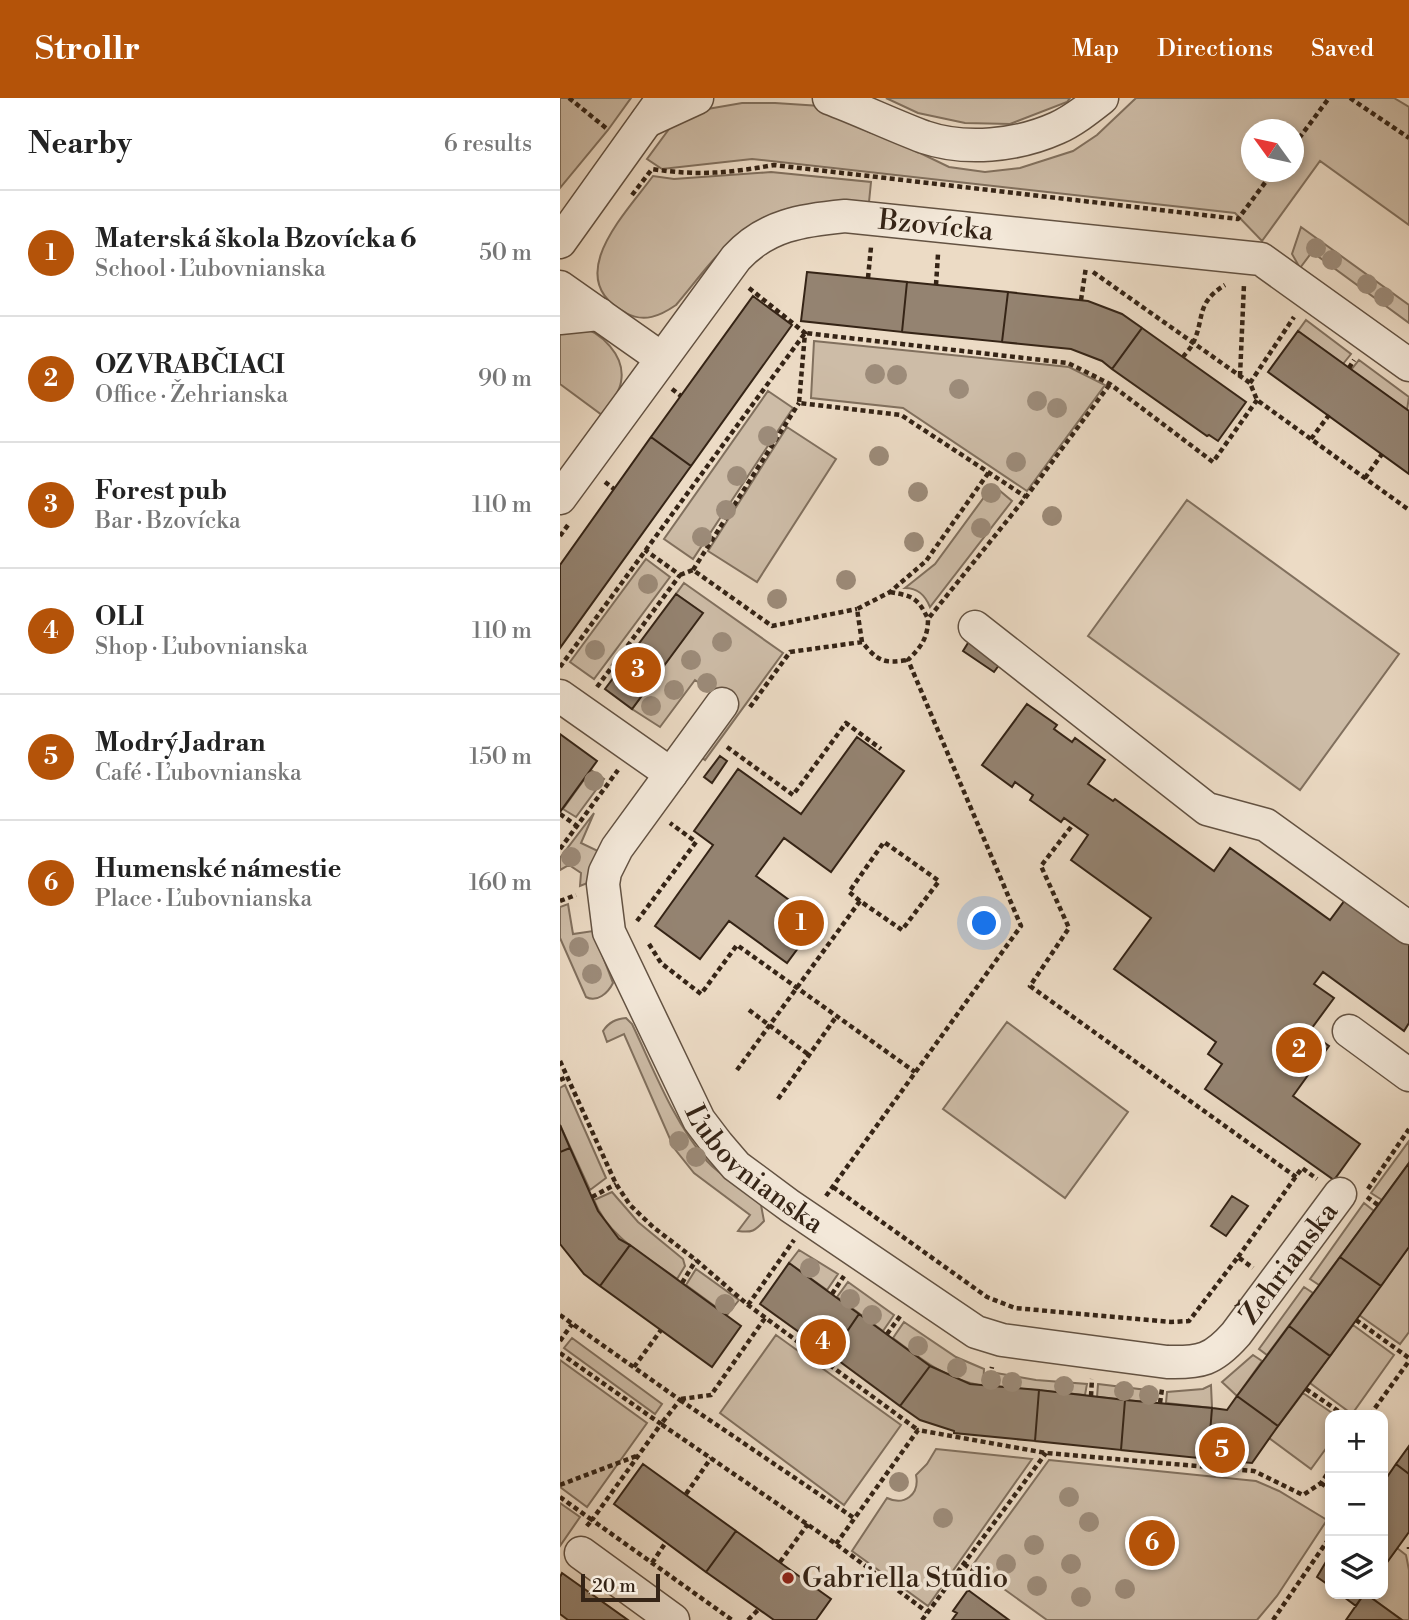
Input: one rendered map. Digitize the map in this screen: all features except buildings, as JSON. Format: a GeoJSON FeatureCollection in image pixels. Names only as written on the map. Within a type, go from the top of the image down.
{"type":"FeatureCollection","features":[{"type":"Feature","properties":{"kind":"street"},"geometry":{"type":"LineString","coordinates":[[560,242],[655,109],[697,98]]}},
{"type":"Feature","properties":{"kind":"street"},"geometry":{"type":"LineString","coordinates":[[829,98],[939,141],[959,145],[996,144],[1056,129],[1100,99]]}},
{"type":"Feature","properties":{"kind":"street"},"geometry":{"type":"LineString","coordinates":[[864,98],[886,120]]}},
{"type":"Feature","properties":{"kind":"street","name":"Bzovícka"},"geometry":{"type":"LineString","coordinates":[[567,507],[661,358],[730,264],[755,240],[772,230],[795,222],[845,216],[1261,259],[1409,365]]}},
{"type":"Feature","properties":{"kind":"street"},"geometry":{"type":"LineString","coordinates":[[560,287],[661,358]]}},
{"type":"Feature","properties":{"kind":"street"},"geometry":{"type":"LineString","coordinates":[[560,318],[599,314]]}},
{"type":"Feature","properties":{"kind":"street"},"geometry":{"type":"LineString","coordinates":[[975,627],[1207,809],[1266,825],[1409,928]]}},
{"type":"Feature","properties":{"kind":"street"},"geometry":{"type":"LineString","coordinates":[[560,696],[665,783]]}},
{"type":"Feature","properties":{"kind":"street","name":"Ľubovnianska"},"geometry":{"type":"LineString","coordinates":[[734,709],[665,783],[617,848],[605,872],[603,884],[609,932],[699,1120],[736,1166],[805,1225],[976,1332],[1002,1340],[1167,1362],[1193,1363],[1209,1358],[1223,1349],[1236,1335]]}},
{"type":"Feature","properties":{"kind":"street"},"geometry":{"type":"LineString","coordinates":[[1349,1031],[1409,1075]]}},
{"type":"Feature","properties":{"kind":"street","name":"Žehrianska"},"geometry":{"type":"LineString","coordinates":[[1236,1335],[1340,1194]]}},
{"type":"Feature","properties":{"kind":"street"},"geometry":{"type":"LineString","coordinates":[[581,1553],[673,1620]]}},
{"type":"Feature","properties":{"kind":"path"},"geometry":{"type":"LineString","coordinates":[[569,98],[608,130]]}},
{"type":"Feature","properties":{"kind":"path"},"geometry":{"type":"LineString","coordinates":[[1304,131],[1329,98]]}},
{"type":"Feature","properties":{"kind":"path"},"geometry":{"type":"LineString","coordinates":[[1350,98],[1409,138]]}},
{"type":"Feature","properties":{"kind":"path"},"geometry":{"type":"LineString","coordinates":[[628,200],[652,169],[686,174],[737,172],[774,165],[1238,219],[1266,182]]}},
{"type":"Feature","properties":{"kind":"path"},"geometry":{"type":"LineString","coordinates":[[868,278],[872,236]]}},
{"type":"Feature","properties":{"kind":"path"},"geometry":{"type":"LineString","coordinates":[[936,285],[939,243]]}},
{"type":"Feature","properties":{"kind":"path"},"geometry":{"type":"LineString","coordinates":[[1079,262],[1250,383],[1257,400],[1409,510]]}},
{"type":"Feature","properties":{"kind":"path"},"geometry":{"type":"LineString","coordinates":[[1082,300],[1086,267]]}},
{"type":"Feature","properties":{"kind":"path"},"geometry":{"type":"LineString","coordinates":[[1183,357],[1194,343],[1200,313],[1215,291],[1236,278],[1254,281]]}},
{"type":"Feature","properties":{"kind":"path"},"geometry":{"type":"LineString","coordinates":[[1240,376],[1244,279]]}},
{"type":"Feature","properties":{"kind":"path"},"geometry":{"type":"LineString","coordinates":[[743,283],[805,333],[1068,363],[1110,384],[1213,462],[1257,400]]}},
{"type":"Feature","properties":{"kind":"path"},"geometry":{"type":"LineString","coordinates":[[1250,383],[1299,309]]}},
{"type":"Feature","properties":{"kind":"path"},"geometry":{"type":"LineString","coordinates":[[596,688],[680,575],[693,570],[799,403],[805,333]]}},
{"type":"Feature","properties":{"kind":"path"},"geometry":{"type":"LineString","coordinates":[[560,667],[805,333]]}},
{"type":"Feature","properties":{"kind":"path"},"geometry":{"type":"LineString","coordinates":[[928,620],[1026,497],[1110,384]]}},
{"type":"Feature","properties":{"kind":"path"},"geometry":{"type":"LineString","coordinates":[[799,403],[901,415],[1026,497]]}},
{"type":"Feature","properties":{"kind":"path"},"geometry":{"type":"LineString","coordinates":[[1311,439],[1329,415]]}},
{"type":"Feature","properties":{"kind":"path"},"geometry":{"type":"LineString","coordinates":[[1365,478],[1382,454]]}},
{"type":"Feature","properties":{"kind":"path"},"geometry":{"type":"LineString","coordinates":[[693,570],[772,626],[857,609],[890,592],[926,561],[989,472]]}},
{"type":"Feature","properties":{"kind":"path"},"geometry":{"type":"LineString","coordinates":[[560,536],[567,507]]}},
{"type":"Feature","properties":{"kind":"path"},"geometry":{"type":"LineString","coordinates":[[645,550],[680,575]]}},
{"type":"Feature","properties":{"kind":"path"},"geometry":{"type":"LineString","coordinates":[[857,609],[862,642],[877,660],[893,663],[908,660],[921,648],[928,633],[928,620],[921,604],[910,595],[890,592]]}},
{"type":"Feature","properties":{"kind":"path"},"geometry":{"type":"LineString","coordinates":[[734,709],[790,652],[862,642]]}},
{"type":"Feature","properties":{"kind":"path"},"geometry":{"type":"LineString","coordinates":[[748,1305],[1021,926],[908,660]]}},
{"type":"Feature","properties":{"kind":"path"},"geometry":{"type":"LineString","coordinates":[[718,752],[723,744],[793,795],[846,723],[881,749]]}},
{"type":"Feature","properties":{"kind":"path"},"geometry":{"type":"LineString","coordinates":[[560,849],[621,766]]}},
{"type":"Feature","properties":{"kind":"path"},"geometry":{"type":"LineString","coordinates":[[642,933],[636,922],[696,842],[666,820],[677,807],[665,783]]}},
{"type":"Feature","properties":{"kind":"path"},"geometry":{"type":"LineString","coordinates":[[560,814],[577,825]]}},
{"type":"Feature","properties":{"kind":"path"},"geometry":{"type":"LineString","coordinates":[[1071,827],[1041,866],[1069,928],[1030,986],[1296,1177]]}},
{"type":"Feature","properties":{"kind":"path"},"geometry":{"type":"LineString","coordinates":[[884,842],[939,881],[902,930],[860,901],[849,892],[884,842]]}},
{"type":"Feature","properties":{"kind":"path"},"geometry":{"type":"LineString","coordinates":[[737,1070],[860,901]]}},
{"type":"Feature","properties":{"kind":"path"},"geometry":{"type":"LineString","coordinates":[[649,943],[661,963],[701,994],[737,945],[915,1073]]}},
{"type":"Feature","properties":{"kind":"path"},"geometry":{"type":"LineString","coordinates":[[749,1010],[809,1055]]}},
{"type":"Feature","properties":{"kind":"path"},"geometry":{"type":"LineString","coordinates":[[778,1099],[836,1017]]}},
{"type":"Feature","properties":{"kind":"path"},"geometry":{"type":"LineString","coordinates":[[560,1062],[616,1184],[630,1205],[748,1305],[918,1430],[1046,1453],[1254,1471],[1303,1494],[1321,1483],[1328,1473]]}},
{"type":"Feature","properties":{"kind":"path"},"geometry":{"type":"LineString","coordinates":[[560,1080],[567,1077]]}},
{"type":"Feature","properties":{"kind":"path"},"geometry":{"type":"LineString","coordinates":[[833,1187],[987,1297],[1015,1308],[1171,1322],[1189,1321],[1302,1168],[1356,1206],[1409,1129]]}},
{"type":"Feature","properties":{"kind":"path"},"geometry":{"type":"LineString","coordinates":[[592,1197],[616,1184]]}},
{"type":"Feature","properties":{"kind":"path"},"geometry":{"type":"LineString","coordinates":[[1238,1257],[1274,1282]]}},
{"type":"Feature","properties":{"kind":"path"},"geometry":{"type":"LineString","coordinates":[[682,1283],[696,1260]]}},
{"type":"Feature","properties":{"kind":"path"},"geometry":{"type":"LineString","coordinates":[[832,1294],[845,1275],[835,1269]]}},
{"type":"Feature","properties":{"kind":"path"},"geometry":{"type":"LineString","coordinates":[[887,1334],[902,1314],[912,1321]]}},
{"type":"Feature","properties":{"kind":"path"},"geometry":{"type":"LineString","coordinates":[[560,1315],[854,1518]]}},
{"type":"Feature","properties":{"kind":"path"},"geometry":{"type":"LineString","coordinates":[[732,1620],[592,1520],[680,1399],[711,1395],[765,1318]]}},
{"type":"Feature","properties":{"kind":"path"},"geometry":{"type":"LineString","coordinates":[[1356,1320],[1409,1360],[1374,1410]]}},
{"type":"Feature","properties":{"kind":"path"},"geometry":{"type":"LineString","coordinates":[[560,1340],[572,1324]]}},
{"type":"Feature","properties":{"kind":"path"},"geometry":{"type":"LineString","coordinates":[[634,1367],[661,1330]]}},
{"type":"Feature","properties":{"kind":"path"},"geometry":{"type":"LineString","coordinates":[[560,1353],[808,1524],[928,1612]]}},
{"type":"Feature","properties":{"kind":"path"},"geometry":{"type":"LineString","coordinates":[[980,1361],[992,1367],[1004,1368]]}},
{"type":"Feature","properties":{"kind":"path"},"geometry":{"type":"LineString","coordinates":[[988,1385],[992,1367]]}},
{"type":"Feature","properties":{"kind":"path"},"geometry":{"type":"LineString","coordinates":[[1080,1377],[1104,1380]]}},
{"type":"Feature","properties":{"kind":"path"},"geometry":{"type":"LineString","coordinates":[[1091,1396],[1092,1378]]}},
{"type":"Feature","properties":{"kind":"path"},"geometry":{"type":"LineString","coordinates":[[1151,1384],[1163,1385],[1160,1403]]}},
{"type":"Feature","properties":{"kind":"path"},"geometry":{"type":"LineString","coordinates":[[1306,1389],[1337,1410]]}},
{"type":"Feature","properties":{"kind":"path"},"geometry":{"type":"LineString","coordinates":[[836,1544],[918,1430]]}},
{"type":"Feature","properties":{"kind":"path"},"geometry":{"type":"LineString","coordinates":[[922,1620],[1046,1453]]}},
{"type":"Feature","properties":{"kind":"path"},"geometry":{"type":"LineString","coordinates":[[560,1486],[639,1454]]}},
{"type":"Feature","properties":{"kind":"path"},"geometry":{"type":"LineString","coordinates":[[686,1494],[711,1458]]}},
{"type":"Feature","properties":{"kind":"path"},"geometry":{"type":"LineString","coordinates":[[1321,1483],[1325,1486]]}},
{"type":"Feature","properties":{"kind":"path"},"geometry":{"type":"LineString","coordinates":[[780,1562],[808,1524]]}},
{"type":"Feature","properties":{"kind":"path"},"geometry":{"type":"LineString","coordinates":[[652,1563],[666,1542]]}},
{"type":"Feature","properties":{"kind":"path"},"geometry":{"type":"LineString","coordinates":[[1273,1620],[1325,1544]]}},
{"type":"Feature","properties":{"kind":"path"},"geometry":{"type":"LineString","coordinates":[[964,1564],[979,1574],[976,1579]]}},
{"type":"Feature","properties":{"kind":"path"},"geometry":{"type":"LineString","coordinates":[[748,1620],[759,1609]]}},
{"type":"Feature","properties":{"kind":"shaded area"},"geometry":{"type":"Polygon","coordinates":[[[560,98],[631,98],[560,188],[560,98]]]}},
{"type":"Feature","properties":{"kind":"shaded area"},"geometry":{"type":"Polygon","coordinates":[[[886,98],[1070,98],[1067,102],[1010,124],[965,123],[918,113],[886,98]]]}},
{"type":"Feature","properties":{"kind":"shaded area"},"geometry":{"type":"Polygon","coordinates":[[[1136,98],[1394,98],[1409,107],[1409,225],[1320,161],[1262,241],[1235,213],[752,159],[662,169],[647,159],[672,125],[696,111],[742,103],[821,106],[869,132],[893,140],[949,167],[985,172],[1020,168],[1073,151],[1097,135],[1136,98]]]}},
{"type":"Feature","properties":{"kind":"shaded area"},"geometry":{"type":"Polygon","coordinates":[[[771,172],[871,182],[869,202],[804,206],[763,219],[746,229],[716,256],[676,305],[658,315],[639,318],[626,313],[607,299],[598,283],[598,265],[604,246],[653,176],[674,179],[771,172]]]}},
{"type":"Feature","properties":{"kind":"shaded area"},"geometry":{"type":"Polygon","coordinates":[[[1301,227],[1409,305],[1409,323],[1312,252],[1300,268],[1292,254],[1301,227]]]}},
{"type":"Feature","properties":{"kind":"shaded area"},"geometry":{"type":"Polygon","coordinates":[[[1306,320],[1351,354],[1343,364],[1298,331],[1306,320]]]}},
{"type":"Feature","properties":{"kind":"shaded area"},"geometry":{"type":"Polygon","coordinates":[[[560,326],[575,326],[595,333],[616,354],[622,372],[621,382],[616,395],[602,415],[560,384],[560,326]]]}},
{"type":"Feature","properties":{"kind":"shaded area"},"geometry":{"type":"Polygon","coordinates":[[[814,341],[1069,367],[1105,385],[1027,491],[903,408],[811,398],[814,341]]]}},
{"type":"Feature","properties":{"kind":"shaded area"},"geometry":{"type":"Polygon","coordinates":[[[1359,360],[1409,397],[1407,410],[1351,370],[1359,360]]]}},
{"type":"Feature","properties":{"kind":"shaded area"},"geometry":{"type":"Polygon","coordinates":[[[768,391],[793,408],[693,559],[664,539],[768,391]]]}},
{"type":"Feature","properties":{"kind":"shaded area"},"geometry":{"type":"Polygon","coordinates":[[[787,427],[836,459],[757,582],[708,551],[787,427]]]}},
{"type":"Feature","properties":{"kind":"shaded area"},"geometry":{"type":"Polygon","coordinates":[[[993,485],[1012,501],[930,607],[921,593],[905,588],[935,564],[993,485]]]}},
{"type":"Feature","properties":{"kind":"shaded area"},"geometry":{"type":"Polygon","coordinates":[[[1187,500],[1399,654],[1300,790],[1088,636],[1187,500]]]}},
{"type":"Feature","properties":{"kind":"shaded area"},"geometry":{"type":"Polygon","coordinates":[[[646,559],[670,577],[594,679],[570,662],[646,559]]]}},
{"type":"Feature","properties":{"kind":"shaded area"},"geometry":{"type":"Polygon","coordinates":[[[684,583],[783,653],[705,760],[694,752],[729,703],[695,680],[660,727],[632,709],[702,613],[676,594],[684,583]]]}},
{"type":"Feature","properties":{"kind":"shaded area"},"geometry":{"type":"Polygon","coordinates":[[[591,770],[604,779],[576,817],[563,809],[591,770]]]}},
{"type":"Feature","properties":{"kind":"shaded area"},"geometry":{"type":"Polygon","coordinates":[[[594,813],[581,843],[600,852],[590,882],[580,886],[581,873],[569,865],[560,870],[560,858],[594,813]]]}},
{"type":"Feature","properties":{"kind":"shaded area"},"geometry":{"type":"Polygon","coordinates":[[[568,904],[573,934],[593,931],[613,983],[598,998],[586,997],[560,938],[560,907],[568,904]]]}},
{"type":"Feature","properties":{"kind":"shaded area"},"geometry":{"type":"Polygon","coordinates":[[[626,1018],[632,1024],[674,1112],[695,1146],[713,1167],[761,1205],[764,1221],[756,1229],[738,1231],[750,1215],[694,1173],[674,1148],[624,1034],[607,1042],[603,1031],[605,1028],[613,1021],[626,1018]]]}},
{"type":"Feature","properties":{"kind":"shaded area"},"geometry":{"type":"Polygon","coordinates":[[[1007,1022],[1128,1112],[1065,1198],[943,1109],[1007,1022]]]}},
{"type":"Feature","properties":{"kind":"shaded area"},"geometry":{"type":"Polygon","coordinates":[[[565,1085],[606,1178],[590,1190],[560,1125],[560,1088],[565,1085]]]}},
{"type":"Feature","properties":{"kind":"shaded area"},"geometry":{"type":"Polygon","coordinates":[[[1409,1141],[1409,1163],[1382,1200],[1371,1193],[1409,1141]]]}},
{"type":"Feature","properties":{"kind":"shaded area"},"geometry":{"type":"Polygon","coordinates":[[[612,1192],[638,1222],[683,1259],[685,1266],[677,1279],[630,1245],[600,1213],[594,1200],[612,1192]]]}},
{"type":"Feature","properties":{"kind":"shaded area"},"geometry":{"type":"Polygon","coordinates":[[[1364,1203],[1374,1211],[1319,1285],[1310,1279],[1364,1203]]]}},
{"type":"Feature","properties":{"kind":"shaded area"},"geometry":{"type":"Polygon","coordinates":[[[1409,1247],[1409,1332],[1400,1344],[1359,1315],[1409,1247]]]}},
{"type":"Feature","properties":{"kind":"shaded area"},"geometry":{"type":"Polygon","coordinates":[[[799,1250],[838,1274],[827,1290],[789,1263],[799,1250]]]}},
{"type":"Feature","properties":{"kind":"shaded area"},"geometry":{"type":"Polygon","coordinates":[[[696,1269],[739,1300],[727,1315],[686,1285],[696,1269]]]}},
{"type":"Feature","properties":{"kind":"shaded area"},"geometry":{"type":"Polygon","coordinates":[[[848,1282],[894,1315],[883,1331],[837,1297],[848,1282]]]}},
{"type":"Feature","properties":{"kind":"shaded area"},"geometry":{"type":"Polygon","coordinates":[[[1304,1287],[1313,1293],[1267,1355],[1259,1349],[1304,1287]]]}},
{"type":"Feature","properties":{"kind":"shaded area"},"geometry":{"type":"Polygon","coordinates":[[[904,1322],[956,1357],[984,1369],[983,1386],[946,1374],[893,1338],[904,1322]]]}},
{"type":"Feature","properties":{"kind":"shaded area"},"geometry":{"type":"Polygon","coordinates":[[[1353,1325],[1394,1355],[1355,1410],[1347,1410],[1310,1383],[1353,1325]]]}},
{"type":"Feature","properties":{"kind":"shaded area"},"geometry":{"type":"Polygon","coordinates":[[[776,1335],[901,1425],[844,1505],[720,1413],[776,1335]]]}},
{"type":"Feature","properties":{"kind":"shaded area"},"geometry":{"type":"Polygon","coordinates":[[[572,1338],[662,1404],[655,1414],[564,1348],[572,1338]]]}},
{"type":"Feature","properties":{"kind":"shaded area"},"geometry":{"type":"Polygon","coordinates":[[[1253,1355],[1262,1361],[1237,1396],[1222,1382],[1253,1355]]]}},
{"type":"Feature","properties":{"kind":"shaded area"},"geometry":{"type":"Polygon","coordinates":[[[560,1360],[647,1423],[587,1507],[560,1487],[560,1360]]]}},
{"type":"Feature","properties":{"kind":"shaded area"},"geometry":{"type":"Polygon","coordinates":[[[996,1373],[1036,1380],[1087,1384],[1085,1395],[994,1386],[996,1373]]]}},
{"type":"Feature","properties":{"kind":"shaded area"},"geometry":{"type":"Polygon","coordinates":[[[1098,1384],[1155,1391],[1154,1403],[1097,1397],[1098,1384]]]}},
{"type":"Feature","properties":{"kind":"shaded area"},"geometry":{"type":"Polygon","coordinates":[[[1211,1385],[1212,1408],[1166,1403],[1167,1392],[1203,1389],[1211,1385]]]}},
{"type":"Feature","properties":{"kind":"shaded area"},"geometry":{"type":"Polygon","coordinates":[[[1303,1393],[1328,1410],[1325,1410],[1325,1450],[1311,1469],[1269,1438],[1303,1393]]]}},
{"type":"Feature","properties":{"kind":"shaded area"},"geometry":{"type":"Polygon","coordinates":[[[936,1449],[1032,1459],[928,1606],[852,1551],[887,1498],[905,1500],[913,1493],[917,1482],[916,1475],[936,1449]]]}},
{"type":"Feature","properties":{"kind":"shaded area"},"geometry":{"type":"Polygon","coordinates":[[[1049,1460],[1256,1481],[1279,1491],[1325,1519],[1325,1523],[1277,1596],[1257,1620],[1047,1620],[972,1566],[1049,1460]]]}},
{"type":"Feature","properties":{"kind":"shaded area"},"geometry":{"type":"Polygon","coordinates":[[[560,1503],[580,1517],[560,1546],[560,1503]]]}},
{"type":"Feature","properties":{"kind":"shaded area"},"geometry":{"type":"Polygon","coordinates":[[[1397,1548],[1406,1555],[1409,1570],[1409,1620],[1402,1620],[1373,1599],[1388,1599],[1388,1561],[1397,1548]]]}},
{"type":"Feature","properties":{"kind":"place","name":"Forest pub"},"geometry":{"type":"Point","coordinates":[638,670]}},
{"type":"Feature","properties":{"kind":"place","name":"Materská škola Bzovícka 6"},"geometry":{"type":"Point","coordinates":[801,923]}},
{"type":"Feature","properties":{"kind":"place","name":"OZ VRABČIACI"},"geometry":{"type":"Point","coordinates":[1299,1050]}},
{"type":"Feature","properties":{"kind":"place","name":"OLI"},"geometry":{"type":"Point","coordinates":[823,1342]}},
{"type":"Feature","properties":{"kind":"place","name":"Modrý Jadran"},"geometry":{"type":"Point","coordinates":[1222,1450]}},
{"type":"Feature","properties":{"kind":"place","name":"Humenské námestie"},"geometry":{"type":"Point","coordinates":[1152,1543]}},
{"type":"Feature","properties":{"kind":"place","name":"Gabriella Studio"},"geometry":{"type":"Point","coordinates":[788,1578]}}]}
